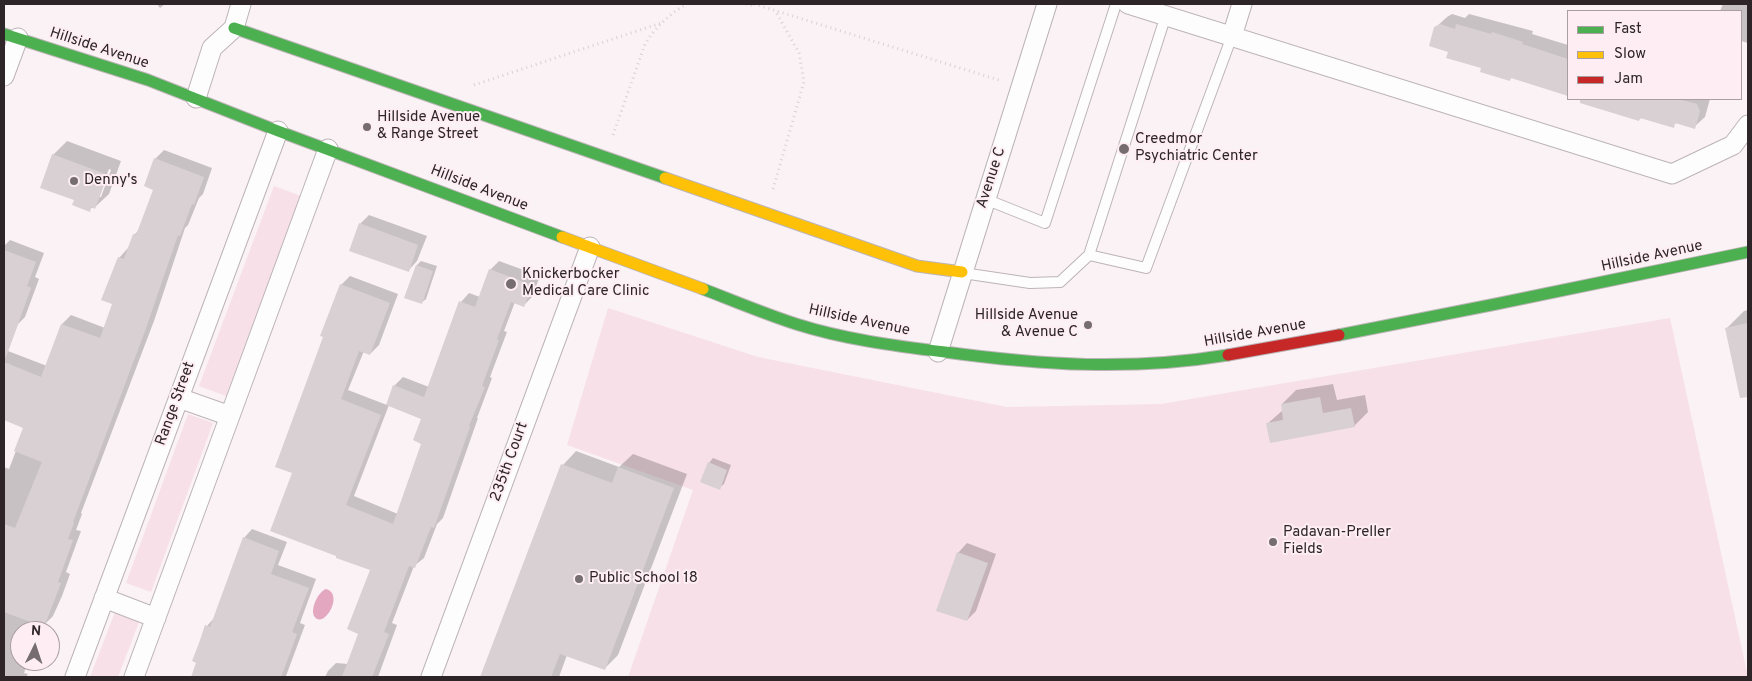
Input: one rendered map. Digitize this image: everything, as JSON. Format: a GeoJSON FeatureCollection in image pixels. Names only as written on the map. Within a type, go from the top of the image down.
{"type":"FeatureCollection","features":[{"type":"Feature","properties":{"kind":"main road"},"geometry":{"type":"LineString","coordinates":[[234,28],[917,266],[962,272]]}},
{"type":"Feature","properties":{"kind":"main road","name":"Hillside Avenue"},"geometry":{"type":"LineString","coordinates":[[11,36],[148,80],[278,131],[796,324],[832,334],[938,352],[1092,366],[1140,365],[1184,361],[1418,320],[1748,252]]}},
{"type":"Feature","properties":{"kind":"street"},"geometry":{"type":"LineString","coordinates":[[196,98],[212,48],[234,28],[241,4]]}},
{"type":"Feature","properties":{"kind":"street","name":"Avenue C"},"geometry":{"type":"LineString","coordinates":[[938,352],[1047,4]]}},
{"type":"Feature","properties":{"kind":"street"},"geometry":{"type":"LineString","coordinates":[[1128,4],[1672,174],[1733,145],[1748,125]]}},
{"type":"Feature","properties":{"kind":"street"},"geometry":{"type":"LineString","coordinates":[[1232,36],[1242,4]]}},
{"type":"Feature","properties":{"kind":"street"},"geometry":{"type":"LineString","coordinates":[[4,76],[11,36]]}},
{"type":"Feature","properties":{"kind":"street","name":"Range Street"},"geometry":{"type":"LineString","coordinates":[[75,677],[278,131]]}},
{"type":"Feature","properties":{"kind":"street"},"geometry":{"type":"LineString","coordinates":[[134,677],[328,149]]}},
{"type":"Feature","properties":{"kind":"street","name":"235th Court"},"geometry":{"type":"LineString","coordinates":[[431,677],[590,247]]}},
{"type":"Feature","properties":{"kind":"street"},"geometry":{"type":"LineString","coordinates":[[178,398],[230,416]]}},
{"type":"Feature","properties":{"kind":"street"},"geometry":{"type":"LineString","coordinates":[[104,598],[156,618]]}},
{"type":"Feature","properties":{"kind":"lane"},"geometry":{"type":"LineString","coordinates":[[985,199],[1045,223],[1116,4]]}},
{"type":"Feature","properties":{"kind":"lane"},"geometry":{"type":"LineString","coordinates":[[962,272],[1030,283],[1060,282],[1089,255],[1166,16]]}},
{"type":"Feature","properties":{"kind":"lane"},"geometry":{"type":"LineString","coordinates":[[1089,255],[1146,268],[1232,36]]}},
{"type":"Feature","properties":{"kind":"path"},"geometry":{"type":"LineString","coordinates":[[606,157],[645,44],[661,23],[686,4]]}},
{"type":"Feature","properties":{"kind":"path"},"geometry":{"type":"LineString","coordinates":[[746,4],[777,12],[800,52],[804,82],[765,213]]}},
{"type":"Feature","properties":{"kind":"path"},"geometry":{"type":"LineString","coordinates":[[754,4],[1021,87]]}},
{"type":"Feature","properties":{"kind":"path"},"geometry":{"type":"LineString","coordinates":[[473,86],[661,23]]}},
{"type":"Feature","properties":{"kind":"shaded area"},"geometry":{"type":"Polygon","coordinates":[[[274,186],[301,196],[226,396],[199,386],[274,186]]]}},
{"type":"Feature","properties":{"kind":"shaded area","name":"Padavan-Preller Fields"},"geometry":{"type":"Polygon","coordinates":[[[608,308],[758,357],[1007,407],[1161,404],[1670,318],[1748,677],[628,677],[693,490],[567,445],[608,308]]]}},
{"type":"Feature","properties":{"kind":"shaded area"},"geometry":{"type":"Polygon","coordinates":[[[188,414],[213,423],[151,592],[126,583],[188,414]]]}},
{"type":"Feature","properties":{"kind":"shaded area"},"geometry":{"type":"Polygon","coordinates":[[[326,589],[331,592],[333,604],[327,615],[322,619],[318,619],[313,613],[314,604],[323,590],[326,589]]]}},
{"type":"Feature","properties":{"kind":"shaded area"},"geometry":{"type":"Polygon","coordinates":[[[115,612],[139,622],[118,677],[90,677],[115,612]]]}},
{"type":"Feature","properties":{"kind":"building"},"geometry":{"type":"Polygon","coordinates":[[[1440,24],[1455,29],[1456,24],[1491,34],[1492,32],[1567,59],[1567,96],[1511,78],[1510,81],[1480,72],[1481,68],[1446,58],[1448,52],[1429,46],[1434,27],[1440,24]]]}},
{"type":"Feature","properties":{"kind":"building"},"geometry":{"type":"Polygon","coordinates":[[[1580,100],[1682,100],[1697,104],[1700,111],[1695,129],[1675,123],[1674,128],[1640,118],[1639,121],[1580,103],[1580,100]]]}},
{"type":"Feature","properties":{"kind":"building","name":"Denny's"},"geometry":{"type":"Polygon","coordinates":[[[52,154],[108,175],[95,209],[91,207],[90,212],[72,205],[74,200],[40,188],[52,154]]]}},
{"type":"Feature","properties":{"kind":"building"},"geometry":{"type":"Polygon","coordinates":[[[154,158],[204,177],[194,205],[192,204],[180,236],[178,235],[145,331],[73,522],[68,539],[73,540],[58,582],[61,583],[46,621],[28,621],[4,612],[4,524],[15,528],[42,462],[14,451],[23,428],[4,420],[4,362],[41,377],[61,324],[100,338],[112,304],[101,300],[118,257],[124,259],[133,234],[136,235],[153,190],[144,186],[154,158]]]}},
{"type":"Feature","properties":{"kind":"building"},"geometry":{"type":"Polygon","coordinates":[[[359,223],[418,245],[409,272],[349,251],[359,223]]]}},
{"type":"Feature","properties":{"kind":"building"},"geometry":{"type":"Polygon","coordinates":[[[4,250],[36,262],[27,286],[31,288],[6,357],[4,356],[4,250]]]}},
{"type":"Feature","properties":{"kind":"building"},"geometry":{"type":"Polygon","coordinates":[[[416,265],[433,271],[422,304],[404,298],[416,265]]]}},
{"type":"Feature","properties":{"kind":"building"},"geometry":{"type":"Polygon","coordinates":[[[489,269],[532,285],[524,307],[511,302],[482,386],[485,387],[469,426],[434,528],[431,527],[415,568],[409,566],[384,632],[389,634],[372,677],[342,677],[358,634],[347,629],[370,570],[270,531],[292,473],[275,467],[323,337],[320,336],[340,284],[390,303],[370,355],[359,351],[341,399],[381,415],[346,505],[393,524],[421,444],[413,440],[421,419],[386,405],[393,385],[424,397],[459,301],[475,307],[489,269]]]}},
{"type":"Feature","properties":{"kind":"building"},"geometry":{"type":"Polygon","coordinates":[[[1748,323],[1748,397],[1740,398],[1725,328],[1748,323]]]}},
{"type":"Feature","properties":{"kind":"building"},"geometry":{"type":"Polygon","coordinates":[[[1320,397],[1323,413],[1351,408],[1355,427],[1270,443],[1266,423],[1283,420],[1281,404],[1320,397]]]}},
{"type":"Feature","properties":{"kind":"building"},"geometry":{"type":"Polygon","coordinates":[[[708,462],[727,470],[720,490],[700,482],[708,462]]]}},
{"type":"Feature","properties":{"kind":"building","name":"Public School 18"},"geometry":{"type":"Polygon","coordinates":[[[561,464],[612,483],[618,467],[674,488],[605,670],[560,654],[551,677],[480,677],[561,464]]]}},
{"type":"Feature","properties":{"kind":"building"},"geometry":{"type":"Polygon","coordinates":[[[243,537],[279,551],[271,574],[309,588],[292,632],[297,634],[289,656],[281,677],[191,677],[196,663],[192,661],[205,625],[210,627],[243,537]]]}},
{"type":"Feature","properties":{"kind":"building"},"geometry":{"type":"Polygon","coordinates":[[[957,552],[988,563],[967,621],[936,611],[957,552]]]}},
{"type":"Feature","properties":{"kind":"traffic: fast"},"geometry":{"type":"LineString","coordinates":[[234,28],[665,178]]}},
{"type":"Feature","properties":{"kind":"traffic: fast"},"geometry":{"type":"LineString","coordinates":[[4,34],[148,80],[278,131],[562,237]]}},
{"type":"Feature","properties":{"kind":"traffic: fast"},"geometry":{"type":"LineString","coordinates":[[1339,335],[1748,252]]}},
{"type":"Feature","properties":{"kind":"traffic: fast"},"geometry":{"type":"LineString","coordinates":[[703,289],[773,316],[832,334],[981,357],[1051,363],[1121,365],[1192,360],[1228,355]]}},
{"type":"Feature","properties":{"kind":"traffic: slow"},"geometry":{"type":"LineString","coordinates":[[665,178],[917,266],[962,272]]}},
{"type":"Feature","properties":{"kind":"traffic: slow"},"geometry":{"type":"LineString","coordinates":[[562,237],[703,289]]}},
{"type":"Feature","properties":{"kind":"traffic: jam"},"geometry":{"type":"LineString","coordinates":[[1228,355],[1339,335]]}},
{"type":"Feature","properties":{"kind":"place","name":"Hillside Avenue & Range Street"},"geometry":{"type":"Point","coordinates":[367,127]}},
{"type":"Feature","properties":{"kind":"place","name":"Creedmor Psychiatric Center"},"geometry":{"type":"Point","coordinates":[1124,149]}},
{"type":"Feature","properties":{"kind":"place","name":"Denny's"},"geometry":{"type":"Point","coordinates":[74,181]}},
{"type":"Feature","properties":{"kind":"place","name":"Knickerbocker Medical Care Clinic"},"geometry":{"type":"Point","coordinates":[511,284]}},
{"type":"Feature","properties":{"kind":"place","name":"Hillside Avenue & Avenue C"},"geometry":{"type":"Point","coordinates":[1088,325]}},
{"type":"Feature","properties":{"kind":"place","name":"Padavan-Preller Fields"},"geometry":{"type":"Point","coordinates":[1273,542]}},
{"type":"Feature","properties":{"kind":"place","name":"Public School 18"},"geometry":{"type":"Point","coordinates":[579,579]}}]}
